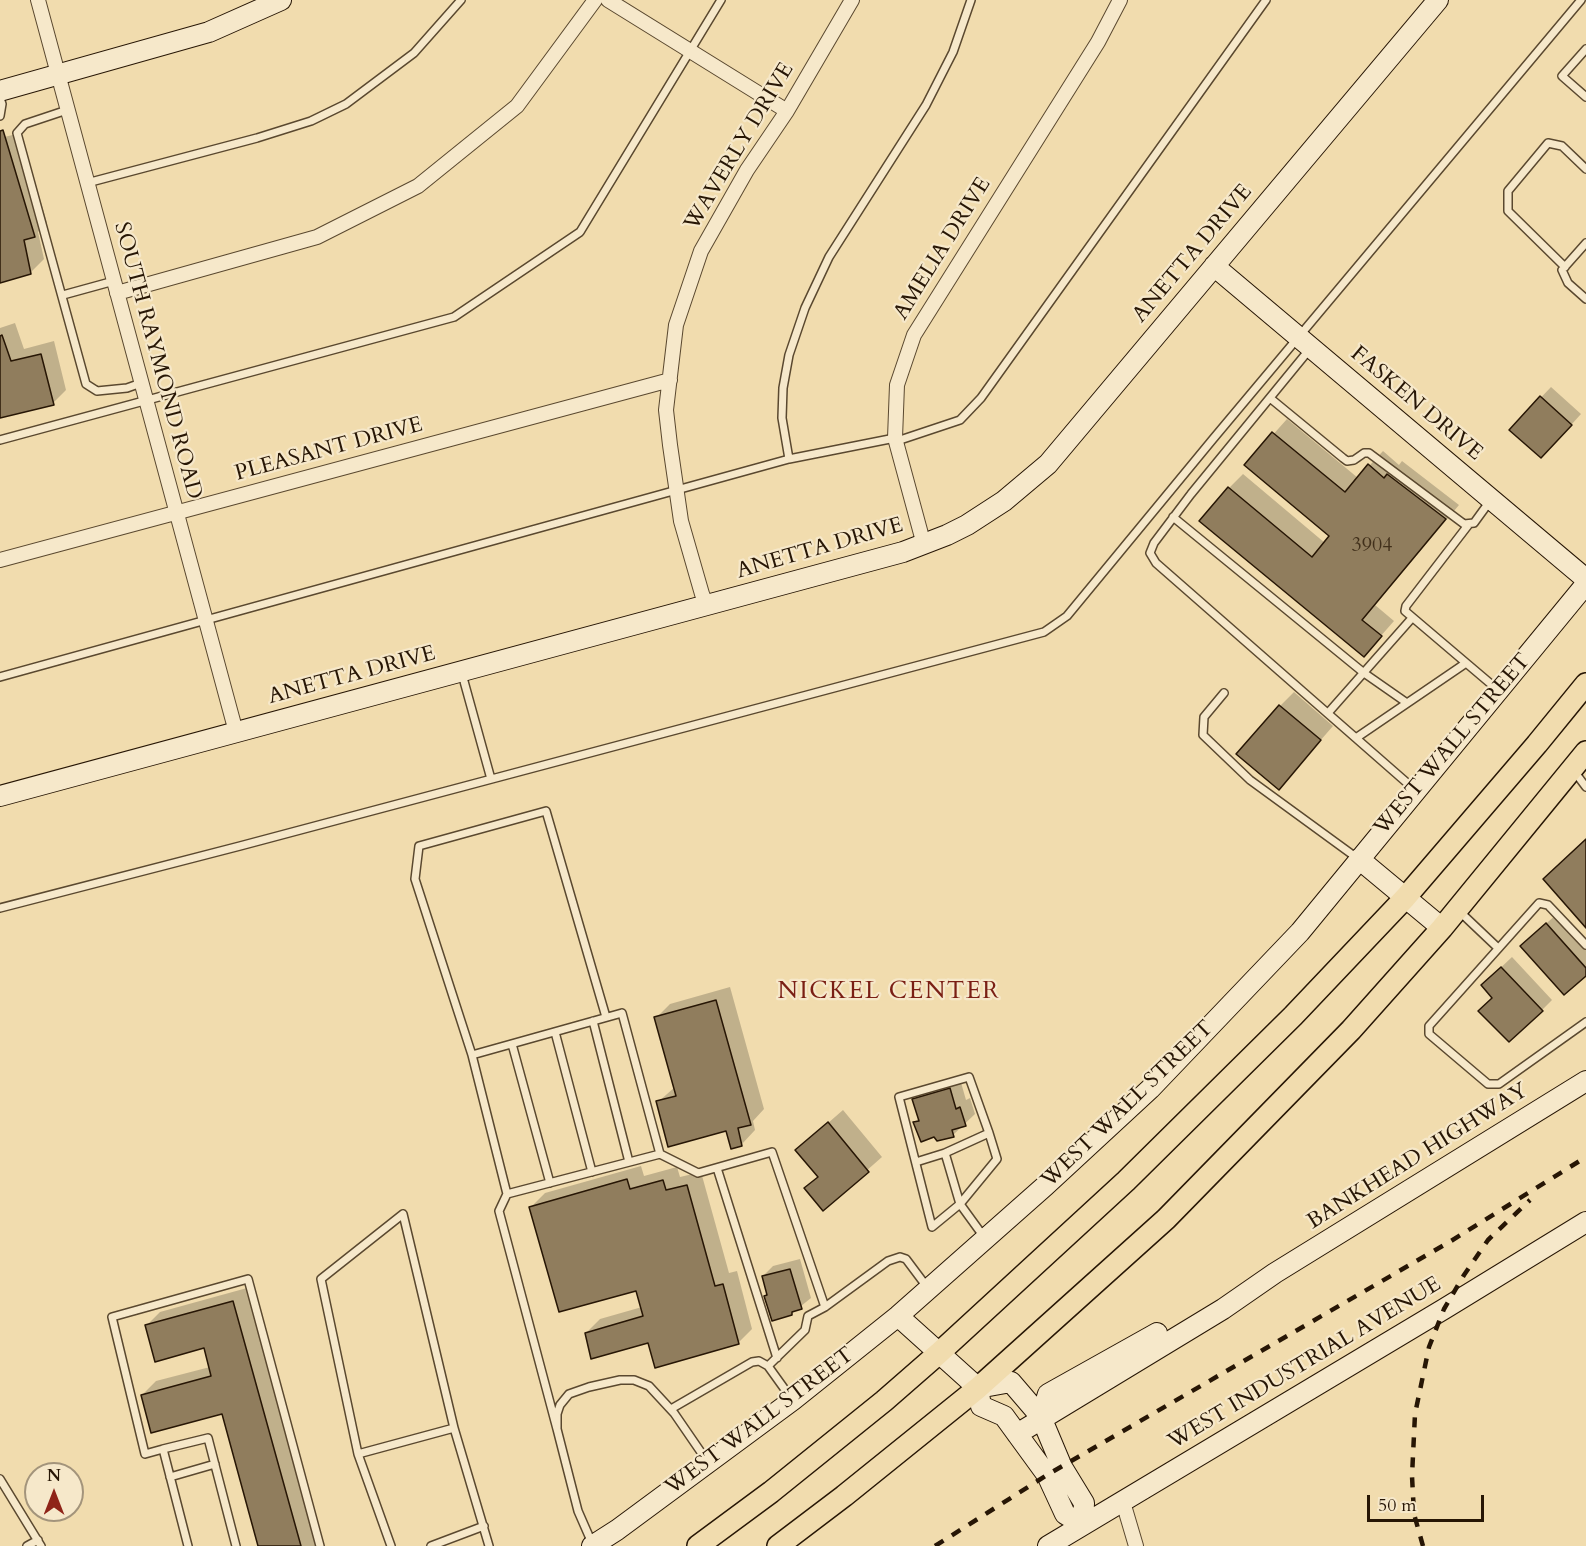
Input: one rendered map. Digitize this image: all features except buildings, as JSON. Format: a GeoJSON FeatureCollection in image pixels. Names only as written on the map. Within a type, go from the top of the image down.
{"type":"FeatureCollection","features":[{"type":"Feature","properties":{"kind":"main road"},"geometry":{"type":"LineString","coordinates":[[698,1546],[788,1478],[939,1353],[1126,1181],[1293,1016],[1405,897],[1538,744],[1586,684]]}},
{"type":"Feature","properties":{"kind":"main road"},"geometry":{"type":"LineString","coordinates":[[778,1546],[844,1497],[978,1388],[1166,1219],[1351,1030],[1442,928],[1586,752]]}},
{"type":"Feature","properties":{"kind":"street","name":"SOUTH RAYMOND ROAD"},"geometry":{"type":"LineString","coordinates":[[38,0],[236,732]]}},
{"type":"Feature","properties":{"kind":"street"},"geometry":{"type":"LineString","coordinates":[[0,91],[209,32],[281,0]]}},
{"type":"Feature","properties":{"kind":"street"},"geometry":{"type":"LineString","coordinates":[[115,287],[317,237],[418,186],[517,105],[595,0]]}},
{"type":"Feature","properties":{"kind":"street"},"geometry":{"type":"LineString","coordinates":[[608,0],[787,111]]}},
{"type":"Feature","properties":{"kind":"street","name":"WAVERLY DRIVE"},"geometry":{"type":"LineString","coordinates":[[707,605],[681,521],[666,410],[676,325],[701,251],[747,170],[787,111],[852,0]]}},
{"type":"Feature","properties":{"kind":"street","name":"AMELIA DRIVE"},"geometry":{"type":"LineString","coordinates":[[924,545],[896,439],[897,385],[914,335],[1098,42],[1120,0]]}},
{"type":"Feature","properties":{"kind":"street","name":"ANETTA DRIVE"},"geometry":{"type":"LineString","coordinates":[[0,796],[903,552],[947,536],[989,512],[1048,464],[1436,1]]}},
{"type":"Feature","properties":{"kind":"street","name":"FASKEN DRIVE"},"geometry":{"type":"LineString","coordinates":[[1214,266],[1586,579]]}},
{"type":"Feature","properties":{"kind":"street","name":"PLEASANT DRIVE"},"geometry":{"type":"LineString","coordinates":[[0,560],[670,380]]}},
{"type":"Feature","properties":{"kind":"street","name":"WEST WALL STREET"},"geometry":{"type":"LineString","coordinates":[[592,1546],[793,1400],[898,1316],[1158,1082],[1300,932],[1586,584]]}},
{"type":"Feature","properties":{"kind":"street"},"geometry":{"type":"LineString","coordinates":[[1359,859],[1442,928]]}},
{"type":"Feature","properties":{"kind":"street","name":"BANKHEAD HIGHWAY"},"geometry":{"type":"LineString","coordinates":[[1017,1434],[1041,1417],[1223,1309],[1275,1274],[1586,1081]]}},
{"type":"Feature","properties":{"kind":"street","name":"WEST INDUSTRIAL AVENUE"},"geometry":{"type":"LineString","coordinates":[[1048,1546],[1586,1222]]}},
{"type":"Feature","properties":{"kind":"street"},"geometry":{"type":"LineString","coordinates":[[898,1316],[978,1388],[981,1406],[1004,1416],[1047,1475],[1065,1514],[1083,1525],[1084,1503],[1062,1467],[1041,1417],[1011,1382],[978,1388]]}},
{"type":"Feature","properties":{"kind":"street"},"geometry":{"type":"LineString","coordinates":[[1123,1502],[1136,1546]]}},
{"type":"Feature","properties":{"kind":"lane"},"geometry":{"type":"LineString","coordinates":[[87,183],[257,138],[311,121],[346,104],[414,53],[460,0]]}},
{"type":"Feature","properties":{"kind":"lane"},"geometry":{"type":"LineString","coordinates":[[0,440],[454,317],[580,232],[721,0]]}},
{"type":"Feature","properties":{"kind":"lane"},"geometry":{"type":"LineString","coordinates":[[789,459],[782,418],[783,388],[789,355],[805,308],[829,257],[927,105],[953,52],[970,0]]}},
{"type":"Feature","properties":{"kind":"lane"},"geometry":{"type":"LineString","coordinates":[[0,677],[789,459],[896,439],[960,420],[981,398],[1266,0]]}},
{"type":"Feature","properties":{"kind":"lane"},"geometry":{"type":"LineString","coordinates":[[0,908],[1044,632],[1067,616],[1213,439],[1305,342],[1581,0]]}},
{"type":"Feature","properties":{"kind":"lane"},"geometry":{"type":"LineString","coordinates":[[1586,49],[1562,76],[1586,97]]}},
{"type":"Feature","properties":{"kind":"lane"},"geometry":{"type":"LineString","coordinates":[[0,98],[2,104],[0,116]]}},
{"type":"Feature","properties":{"kind":"lane"},"geometry":{"type":"LineString","coordinates":[[67,110],[24,124],[17,133],[86,384],[97,391],[127,388],[141,383]]}},
{"type":"Feature","properties":{"kind":"lane"},"geometry":{"type":"LineString","coordinates":[[1565,267],[1508,211],[1508,190],[1548,143],[1562,146],[1586,169]]}},
{"type":"Feature","properties":{"kind":"lane"},"geometry":{"type":"LineString","coordinates":[[1586,243],[1562,270],[1568,283],[1586,299]]}},
{"type":"Feature","properties":{"kind":"lane"},"geometry":{"type":"LineString","coordinates":[[63,295],[115,287]]}},
{"type":"Feature","properties":{"kind":"lane"},"geometry":{"type":"LineString","coordinates":[[1305,342],[1270,398],[1173,517],[1154,543],[1150,553],[1156,563],[1416,790]]}},
{"type":"Feature","properties":{"kind":"lane"},"geometry":{"type":"LineString","coordinates":[[1270,398],[1343,459],[1354,460],[1364,453],[1369,453],[1464,524],[1474,523],[1491,499]]}},
{"type":"Feature","properties":{"kind":"lane"},"geometry":{"type":"LineString","coordinates":[[1173,517],[1364,673],[1407,704]]}},
{"type":"Feature","properties":{"kind":"lane"},"geometry":{"type":"LineString","coordinates":[[1469,524],[1406,606],[1405,611],[1498,690]]}},
{"type":"Feature","properties":{"kind":"lane"},"geometry":{"type":"LineString","coordinates":[[1328,713],[1412,618]]}},
{"type":"Feature","properties":{"kind":"lane"},"geometry":{"type":"LineString","coordinates":[[1356,738],[1466,663]]}},
{"type":"Feature","properties":{"kind":"lane"},"geometry":{"type":"LineString","coordinates":[[462,671],[491,779]]}},
{"type":"Feature","properties":{"kind":"lane"},"geometry":{"type":"LineString","coordinates":[[1224,693],[1204,717],[1203,735],[1250,780],[1359,859]]}},
{"type":"Feature","properties":{"kind":"lane"},"geometry":{"type":"LineString","coordinates":[[1572,769],[1586,787]]}},
{"type":"Feature","properties":{"kind":"lane"},"geometry":{"type":"LineString","coordinates":[[592,1546],[578,1511],[499,1211],[507,1194],[472,1055],[416,879],[419,846],[546,811],[606,1017]]}},
{"type":"Feature","properties":{"kind":"lane"},"geometry":{"type":"LineString","coordinates":[[1586,945],[1548,905],[1539,903],[1429,1026],[1429,1034],[1488,1084],[1499,1084],[1586,1022]]}},
{"type":"Feature","properties":{"kind":"lane"},"geometry":{"type":"LineString","coordinates":[[1457,909],[1498,948]]}},
{"type":"Feature","properties":{"kind":"lane"},"geometry":{"type":"LineString","coordinates":[[472,1055],[622,1013],[660,1154]]}},
{"type":"Feature","properties":{"kind":"lane"},"geometry":{"type":"LineString","coordinates":[[592,1021],[629,1162]]}},
{"type":"Feature","properties":{"kind":"lane"},"geometry":{"type":"LineString","coordinates":[[555,1032],[592,1172]]}},
{"type":"Feature","properties":{"kind":"lane"},"geometry":{"type":"LineString","coordinates":[[512,1044],[550,1183]]}},
{"type":"Feature","properties":{"kind":"lane"},"geometry":{"type":"LineString","coordinates":[[969,1077],[989,1133],[997,1159],[960,1204],[932,1227],[899,1097],[969,1077]]}},
{"type":"Feature","properties":{"kind":"lane"},"geometry":{"type":"LineString","coordinates":[[916,1162],[945,1153],[989,1133]]}},
{"type":"Feature","properties":{"kind":"lane"},"geometry":{"type":"LineString","coordinates":[[507,1194],[660,1154],[698,1173],[772,1152],[825,1307]]}},
{"type":"Feature","properties":{"kind":"lane"},"geometry":{"type":"LineString","coordinates":[[945,1153],[960,1204],[985,1239]]}},
{"type":"Feature","properties":{"kind":"lane"},"geometry":{"type":"LineString","coordinates":[[717,1168],[777,1358]]}},
{"type":"Feature","properties":{"kind":"lane"},"geometry":{"type":"LineString","coordinates":[[391,1546],[358,1454],[321,1280],[403,1214],[454,1428],[489,1546]]}},
{"type":"Feature","properties":{"kind":"lane"},"geometry":{"type":"LineString","coordinates":[[768,1366],[805,1330],[808,1316],[825,1307],[888,1261],[900,1257],[906,1258],[928,1289]]}},
{"type":"Feature","properties":{"kind":"lane"},"geometry":{"type":"LineString","coordinates":[[236,1546],[208,1438],[145,1454],[112,1317],[248,1280],[321,1546]]}},
{"type":"Feature","properties":{"kind":"lane"},"geometry":{"type":"LineString","coordinates":[[671,1409],[753,1362],[759,1361],[768,1366],[793,1400]]}},
{"type":"Feature","properties":{"kind":"lane"},"geometry":{"type":"LineString","coordinates":[[557,1429],[557,1414],[568,1394],[620,1380],[634,1380],[649,1386],[671,1409],[708,1462]]}},
{"type":"Feature","properties":{"kind":"lane"},"geometry":{"type":"LineString","coordinates":[[358,1454],[454,1428]]}},
{"type":"Feature","properties":{"kind":"lane"},"geometry":{"type":"LineString","coordinates":[[163,1449],[188,1546]]}},
{"type":"Feature","properties":{"kind":"lane"},"geometry":{"type":"LineString","coordinates":[[170,1477],[215,1464]]}},
{"type":"Feature","properties":{"kind":"lane"},"geometry":{"type":"LineString","coordinates":[[0,1479],[40,1543],[27,1546]]}},
{"type":"Feature","properties":{"kind":"lane"},"geometry":{"type":"LineString","coordinates":[[431,1546],[484,1526]]}},
{"type":"Feature","properties":{"kind":"railway"},"geometry":{"type":"LineString","coordinates":[[935,1546],[1047,1475],[1451,1241],[1586,1157]]}},
{"type":"Feature","properties":{"kind":"railway"},"geometry":{"type":"LineString","coordinates":[[1423,1546],[1414,1514],[1412,1476],[1415,1414],[1429,1347],[1444,1309],[1488,1240],[1530,1200]]}},
{"type":"Feature","properties":{"kind":"district","name":"NICKEL CENTER"},"geometry":{"type":"Point","coordinates":[889,992]}}]}
